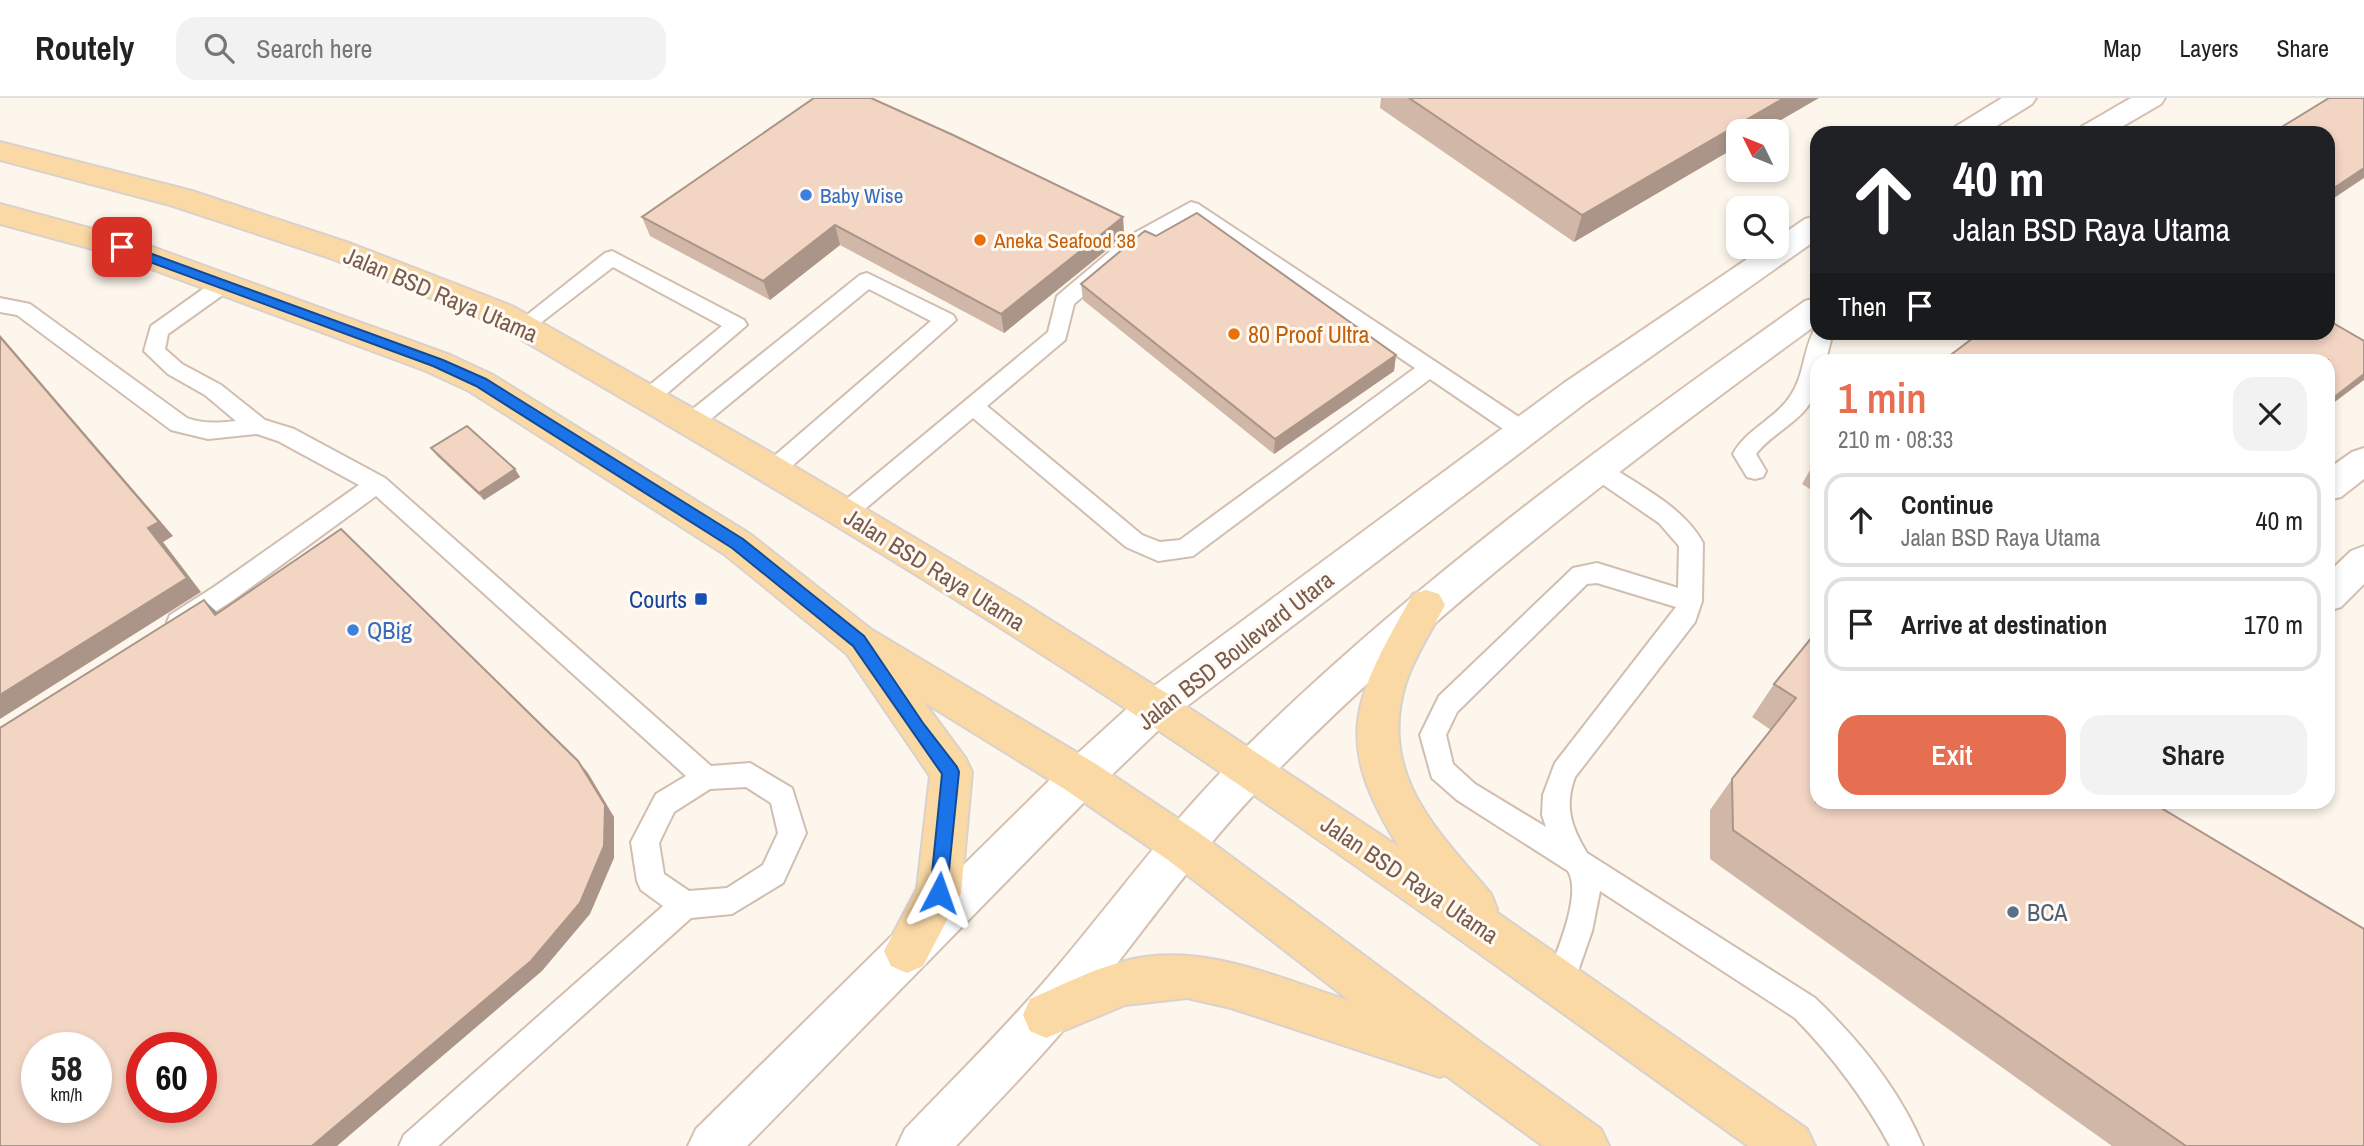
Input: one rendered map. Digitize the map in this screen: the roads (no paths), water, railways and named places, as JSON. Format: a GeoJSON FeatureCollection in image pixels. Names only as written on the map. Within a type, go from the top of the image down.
{"type":"FeatureCollection","features":[{"type":"Feature","properties":{"kind":"main road"},"geometry":{"type":"LineString","coordinates":[[1976,126],[2022,98]]}},
{"type":"Feature","properties":{"kind":"main road"},"geometry":{"type":"LineString","coordinates":[[2103,126],[2151,98]]}},
{"type":"Feature","properties":{"kind":"main road","name":"Jalan BSD Raya Utama"},"geometry":{"type":"LineString","coordinates":[[0,151],[181,198],[341,251],[501,314],[523,326],[774,469],[1156,707],[1503,943],[1790,1146]]}},
{"type":"Feature","properties":{"kind":"main road"},"geometry":{"type":"LineString","coordinates":[[0,214],[122,247],[438,363],[481,383],[737,544],[858,641],[1081,777],[1183,846],[1465,1061],[1584,1146]]}},
{"type":"Feature","properties":{"kind":"main road","name":"Jalan BSD Boulevard Utara"},"geometry":{"type":"LineString","coordinates":[[713,1146],[1081,777],[1156,707],[1523,431],[1810,230]]}},
{"type":"Feature","properties":{"kind":"main road"},"geometry":{"type":"LineString","coordinates":[[922,1146],[1046,1015],[1183,846],[1251,770],[1426,605],[1637,437],[1810,313]]}},
{"type":"Feature","properties":{"kind":"main road"},"geometry":{"type":"LineString","coordinates":[[2335,482],[2364,461]]}},
{"type":"Feature","properties":{"kind":"main road"},"geometry":{"type":"LineString","coordinates":[[2335,589],[2364,561]]}},
{"type":"Feature","properties":{"kind":"main road"},"geometry":{"type":"LineString","coordinates":[[1426,605],[1386,680],[1377,711],[1375,742],[1384,778],[1403,820],[1503,943]]}},
{"type":"Feature","properties":{"kind":"main road"},"geometry":{"type":"LineString","coordinates":[[858,641],[917,728],[951,772],[939,893],[907,951]]}},
{"type":"Feature","properties":{"kind":"main road"},"geometry":{"type":"LineString","coordinates":[[1046,1015],[1125,983],[1187,976],[1231,986],[1465,1061]]}},
{"type":"Feature","properties":{"kind":"lane"},"geometry":{"type":"LineString","coordinates":[[845,513],[1058,335],[1064,302],[1134,242],[1191,208],[1523,431]]}},
{"type":"Feature","properties":{"kind":"lane"},"geometry":{"type":"LineString","coordinates":[[523,326],[612,258],[737,325],[649,397]]}},
{"type":"Feature","properties":{"kind":"lane"},"geometry":{"type":"LineString","coordinates":[[692,422],[867,280],[946,320],[774,469]]}},
{"type":"Feature","properties":{"kind":"lane"},"geometry":{"type":"LineString","coordinates":[[224,284],[158,331],[154,351],[175,369],[213,390],[257,426],[286,435],[377,484],[706,778]]}},
{"type":"Feature","properties":{"kind":"lane"},"geometry":{"type":"LineString","coordinates":[[0,305],[23,309],[179,424],[194,430],[222,431],[257,426]]}},
{"type":"Feature","properties":{"kind":"lane"},"geometry":{"type":"LineString","coordinates":[[973,406],[1134,541],[1158,552],[1185,548],[1430,368]]}},
{"type":"Feature","properties":{"kind":"lane"},"geometry":{"type":"LineString","coordinates":[[1755,471],[1744,454],[1752,439],[1789,413],[1807,390],[1810,379]]}},
{"type":"Feature","properties":{"kind":"lane"},"geometry":{"type":"LineString","coordinates":[[1560,984],[1587,895],[1586,879],[1562,835],[1555,815],[1554,794],[1564,771],[1686,615],[1690,601],[1691,543],[1667,517],[1597,470]]}},
{"type":"Feature","properties":{"kind":"lane"},"geometry":{"type":"LineString","coordinates":[[164,632],[223,594],[377,484]]}},
{"type":"Feature","properties":{"kind":"lane"},"geometry":{"type":"LineString","coordinates":[[1690,601],[1597,573],[1581,575],[1448,704],[1433,735],[1441,770],[1466,792],[1576,859],[1805,1008],[1878,1092],[1908,1146]]}},
{"type":"Feature","properties":{"kind":"lane"},"geometry":{"type":"LineString","coordinates":[[415,1146],[685,905],[732,901],[773,874],[792,833],[783,796],[750,775],[706,778],[665,803],[645,842],[651,881],[685,905]]}},
{"type":"Feature","properties":{"kind":"place","name":"Baby Wise"},"geometry":{"type":"Point","coordinates":[806,195]}},
{"type":"Feature","properties":{"kind":"place","name":"Aneka Seafood 38"},"geometry":{"type":"Point","coordinates":[980,240]}},
{"type":"Feature","properties":{"kind":"place","name":"80 Proof Ultra"},"geometry":{"type":"Point","coordinates":[1234,334]}},
{"type":"Feature","properties":{"kind":"place","name":"Courts"},"geometry":{"type":"Point","coordinates":[701,599]}},
{"type":"Feature","properties":{"kind":"place","name":"QBig"},"geometry":{"type":"Point","coordinates":[353,630]}},
{"type":"Feature","properties":{"kind":"place","name":"BCA"},"geometry":{"type":"Point","coordinates":[2013,912]}}]}
